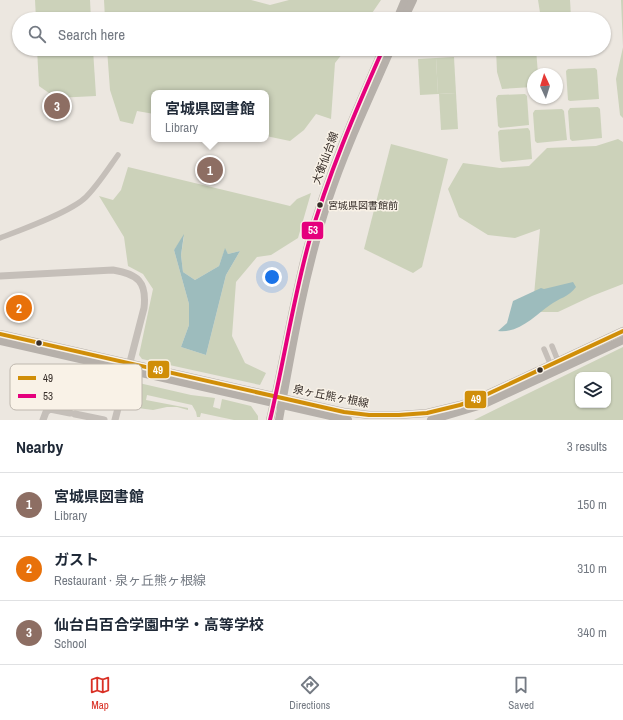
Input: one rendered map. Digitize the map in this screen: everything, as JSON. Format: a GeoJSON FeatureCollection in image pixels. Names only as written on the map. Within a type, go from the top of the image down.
{"type":"FeatureCollection","features":[{"type":"Feature","properties":{"kind":"main road"},"geometry":{"type":"LineString","coordinates":[[400,12],[405,0]]}},
{"type":"Feature","properties":{"kind":"main road"},"geometry":{"type":"LineString","coordinates":[[407,12],[413,0]]}},
{"type":"Feature","properties":{"kind":"main road","name":"大衡仙台線"},"geometry":{"type":"LineString","coordinates":[[350,134],[380,56]]}},
{"type":"Feature","properties":{"kind":"main road","name":"大衡仙台線"},"geometry":{"type":"LineString","coordinates":[[279,420],[279,401],[309,242],[330,177],[388,56]]}},
{"type":"Feature","properties":{"kind":"main road","name":"泉ヶ丘熊ヶ根線"},"geometry":{"type":"LineString","coordinates":[[431,420],[482,405],[623,331]]}},
{"type":"Feature","properties":{"kind":"main road","name":"泉ヶ丘熊ヶ根線"},"geometry":{"type":"LineString","coordinates":[[0,334],[116,364]]}},
{"type":"Feature","properties":{"kind":"main road","name":"泉ヶ丘熊ヶ根線"},"geometry":{"type":"LineString","coordinates":[[279,401],[390,418],[427,413],[476,400],[554,366],[623,340]]}},
{"type":"Feature","properties":{"kind":"main road","name":"泉ヶ丘熊ヶ根線"},"geometry":{"type":"LineString","coordinates":[[0,341],[113,364]]}},
{"type":"Feature","properties":{"kind":"main road","name":"泉ヶ丘熊ヶ根線"},"geometry":{"type":"LineString","coordinates":[[142,370],[279,401],[348,420]]}},
{"type":"Feature","properties":{"kind":"main road","name":"大衡仙台線"},"geometry":{"type":"LineString","coordinates":[[270,420],[279,401]]}},
{"type":"Feature","properties":{"kind":"street"},"geometry":{"type":"LineString","coordinates":[[0,238],[34,225],[78,203],[86,197],[118,155]]}},
{"type":"Feature","properties":{"kind":"street"},"geometry":{"type":"LineString","coordinates":[[0,276],[113,270],[127,272],[137,278],[143,287],[145,302],[129,364]]}},
{"type":"Feature","properties":{"kind":"street"},"geometry":{"type":"LineString","coordinates":[[552,346],[554,366]]}},
{"type":"Feature","properties":{"kind":"street"},"geometry":{"type":"LineString","coordinates":[[544,349],[554,366]]}},
{"type":"Feature","properties":{"kind":"street"},"geometry":{"type":"LineString","coordinates":[[43,420],[46,412],[49,410]]}},
{"type":"Feature","properties":{"kind":"street"},"geometry":{"type":"LineString","coordinates":[[56,410],[104,420]]}},
{"type":"Feature","properties":{"kind":"street"},"geometry":{"type":"LineString","coordinates":[[115,420],[117,410]]}},
{"type":"Feature","properties":{"kind":"green space"},"geometry":{"type":"Polygon","coordinates":[[[35,0],[90,0],[91,12],[36,12],[35,0]]]}},
{"type":"Feature","properties":{"kind":"green space"},"geometry":{"type":"Polygon","coordinates":[[[104,0],[251,0],[270,5],[289,0],[381,0],[373,12],[105,12],[104,0]]]}},
{"type":"Feature","properties":{"kind":"green space"},"geometry":{"type":"Polygon","coordinates":[[[538,0],[570,0],[571,12],[540,12],[538,0]]]}},
{"type":"Feature","properties":{"kind":"green space"},"geometry":{"type":"Polygon","coordinates":[[[621,0],[623,0],[623,47],[621,0]]]}},
{"type":"Feature","properties":{"kind":"green space"},"geometry":{"type":"Polygon","coordinates":[[[623,47],[623,118],[620,115],[616,79],[623,47]]]}},
{"type":"Feature","properties":{"kind":"green space"},"geometry":{"type":"Polygon","coordinates":[[[37,56],[93,56],[96,96],[56,98],[39,86],[37,56]]]}},
{"type":"Feature","properties":{"kind":"green space"},"geometry":{"type":"Polygon","coordinates":[[[108,56],[340,56],[335,63],[331,119],[316,114],[304,130],[290,141],[269,137],[269,90],[151,90],[151,113],[137,111],[133,124],[120,121],[110,90],[108,56]]]}},
{"type":"Feature","properties":{"kind":"green space"},"geometry":{"type":"Polygon","coordinates":[[[496,56],[537,56],[538,68],[527,68],[527,87],[502,89],[497,72],[496,56]]]}},
{"type":"Feature","properties":{"kind":"green space"},"geometry":{"type":"Polygon","coordinates":[[[454,57],[456,93],[438,94],[436,58],[454,57]]]}},
{"type":"Feature","properties":{"kind":"green space"},"geometry":{"type":"Polygon","coordinates":[[[436,58],[438,94],[420,95],[418,59],[436,58]]]}},
{"type":"Feature","properties":{"kind":"green space"},"geometry":{"type":"Polygon","coordinates":[[[595,68],[597,70],[599,99],[568,100],[566,71],[568,69],[595,68]]]}},
{"type":"Feature","properties":{"kind":"green space"},"geometry":{"type":"Polygon","coordinates":[[[456,93],[458,129],[441,130],[439,94],[456,93]]]}},
{"type":"Feature","properties":{"kind":"green space"},"geometry":{"type":"Polygon","coordinates":[[[525,94],[527,96],[529,125],[500,128],[498,126],[496,98],[498,95],[525,94]]]}},
{"type":"Feature","properties":{"kind":"green space"},"geometry":{"type":"Polygon","coordinates":[[[598,107],[600,109],[602,138],[572,141],[570,139],[568,111],[570,108],[598,107]]]}},
{"type":"Feature","properties":{"kind":"green space"},"geometry":{"type":"Polygon","coordinates":[[[562,109],[564,111],[567,140],[537,143],[535,141],[533,113],[535,110],[562,109]]]}},
{"type":"Feature","properties":{"kind":"green space"},"geometry":{"type":"Polygon","coordinates":[[[528,128],[530,131],[532,159],[502,162],[500,160],[498,132],[500,130],[528,128]]]}},
{"type":"Feature","properties":{"kind":"green space"},"geometry":{"type":"Polygon","coordinates":[[[618,139],[623,142],[623,284],[592,296],[558,312],[539,312],[533,306],[540,229],[515,238],[488,235],[459,217],[448,189],[463,163],[500,168],[529,166],[547,148],[596,146],[618,139]]]}},
{"type":"Feature","properties":{"kind":"green space"},"geometry":{"type":"Polygon","coordinates":[[[391,144],[448,159],[422,267],[413,273],[364,249],[391,144]]]}},
{"type":"Feature","properties":{"kind":"green space"},"geometry":{"type":"Polygon","coordinates":[[[128,167],[290,206],[297,199],[311,193],[298,238],[271,255],[257,257],[236,282],[232,336],[245,363],[266,373],[260,385],[142,359],[139,355],[153,289],[143,274],[128,266],[124,237],[99,196],[113,200],[121,190],[128,167]],[[184,236],[174,250],[189,304],[189,325],[181,347],[206,355],[226,275],[240,251],[228,254],[225,249],[219,266],[195,280],[183,272],[181,255],[184,236]]]}},
{"type":"Feature","properties":{"kind":"green space"},"geometry":{"type":"Polygon","coordinates":[[[623,347],[623,420],[474,420],[623,347]]]}},
{"type":"Feature","properties":{"kind":"green space"},"geometry":{"type":"Polygon","coordinates":[[[142,384],[191,395],[215,398],[213,407],[220,409],[222,399],[251,406],[258,416],[258,420],[234,420],[201,413],[200,417],[197,417],[192,405],[147,395],[146,400],[188,408],[188,410],[177,407],[167,407],[153,410],[142,409],[142,384]]]}},
{"type":"Feature","properties":{"kind":"water"},"geometry":{"type":"Polygon","coordinates":[[[184,234],[181,255],[183,272],[195,280],[219,266],[225,248],[228,254],[240,251],[226,275],[206,355],[181,347],[189,325],[189,304],[174,250],[184,234]]]}},
{"type":"Feature","properties":{"kind":"water"},"geometry":{"type":"Polygon","coordinates":[[[573,282],[576,287],[570,293],[553,303],[520,327],[513,330],[498,331],[507,323],[513,301],[541,288],[544,289],[573,282]]]}},
{"type":"Feature","properties":{"kind":"transit line","name":"53"},"geometry":{"type":"LineString","coordinates":[[270,420],[298,286],[316,217],[362,96],[380,56]]}},
{"type":"Feature","properties":{"kind":"transit line","name":"49"},"geometry":{"type":"LineString","coordinates":[[142,366],[344,412],[369,415],[427,413],[477,399],[623,331]]}},
{"type":"Feature","properties":{"kind":"transit line","name":"49"},"geometry":{"type":"LineString","coordinates":[[0,334],[132,364]]}},
{"type":"Feature","properties":{"kind":"place","name":"仙台白百合学園中学・高等学校"},"geometry":{"type":"Point","coordinates":[57,106]}},
{"type":"Feature","properties":{"kind":"place","name":"宮城県図書館"},"geometry":{"type":"Point","coordinates":[210,170]}},
{"type":"Feature","properties":{"kind":"place","name":"宮城県図書館前"},"geometry":{"type":"Point","coordinates":[320,205]}},
{"type":"Feature","properties":{"kind":"place","name":"ガスト"},"geometry":{"type":"Point","coordinates":[19,308]}}]}
